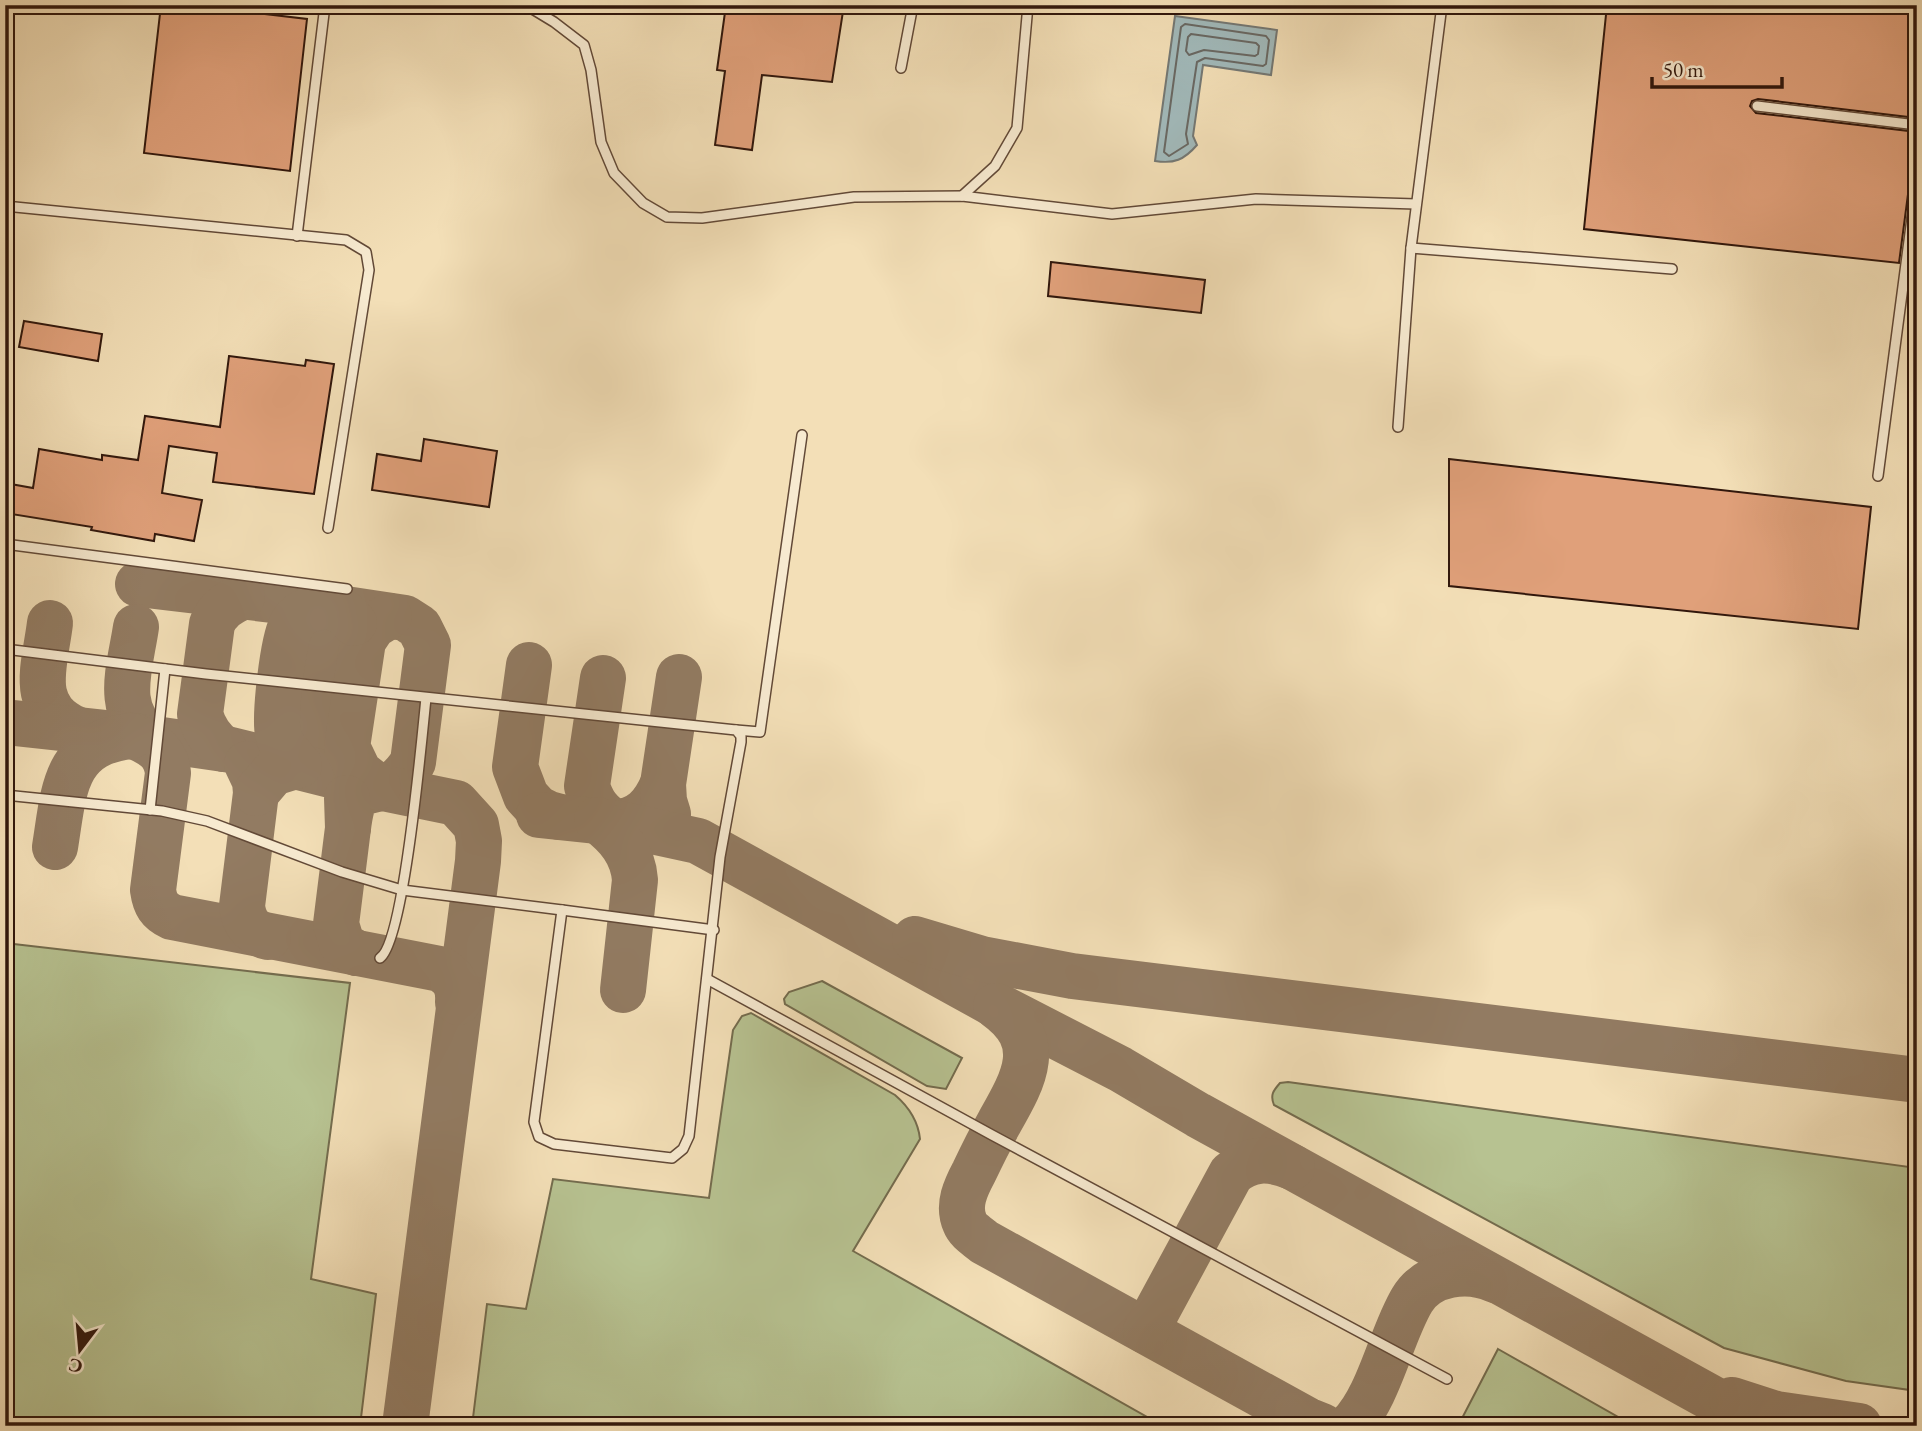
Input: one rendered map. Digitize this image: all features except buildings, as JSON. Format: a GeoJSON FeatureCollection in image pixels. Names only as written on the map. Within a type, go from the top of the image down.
{"type":"FeatureCollection","features":[{"type":"Feature","properties":{"kind":"lane"},"geometry":{"type":"LineString","coordinates":[[297,236],[326,5]]}},
{"type":"Feature","properties":{"kind":"lane"},"geometry":{"type":"LineString","coordinates":[[526,5],[584,45],[591,70],[601,142],[614,173],[643,203],[667,217],[702,218],[854,197],[962,196],[1111,214],[1256,199],[1416,204]]}},
{"type":"Feature","properties":{"kind":"lane"},"geometry":{"type":"LineString","coordinates":[[901,68],[913,5]]}},
{"type":"Feature","properties":{"kind":"lane"},"geometry":{"type":"LineString","coordinates":[[962,196],[995,166],[1017,128],[1028,5]]}},
{"type":"Feature","properties":{"kind":"lane"},"geometry":{"type":"LineString","coordinates":[[1398,427],[1411,247],[1442,5]]}},
{"type":"Feature","properties":{"kind":"lane"},"geometry":{"type":"LineString","coordinates":[[1757,106],[1917,125]]}},
{"type":"Feature","properties":{"kind":"lane"},"geometry":{"type":"LineString","coordinates":[[1878,476],[1917,180]]}},
{"type":"Feature","properties":{"kind":"lane"},"geometry":{"type":"LineString","coordinates":[[5,206],[346,240],[366,252],[369,270],[328,528]]}},
{"type":"Feature","properties":{"kind":"lane"},"geometry":{"type":"LineString","coordinates":[[1411,247],[1672,269]]}},
{"type":"Feature","properties":{"kind":"lane"},"geometry":{"type":"LineString","coordinates":[[5,649],[426,698],[760,732],[802,435]]}},
{"type":"Feature","properties":{"kind":"lane"},"geometry":{"type":"LineString","coordinates":[[5,544],[347,589]]}},
{"type":"Feature","properties":{"kind":"lane"},"geometry":{"type":"LineString","coordinates":[[150,810],[165,669]]}},
{"type":"Feature","properties":{"kind":"lane"},"geometry":{"type":"LineString","coordinates":[[380,958],[388,948],[402,890],[426,698]]}},
{"type":"Feature","properties":{"kind":"lane"},"geometry":{"type":"LineString","coordinates":[[562,910],[534,1122],[539,1136],[554,1144],[672,1158],[683,1149],[689,1136],[720,857],[741,743],[741,736],[736,730]]}},
{"type":"Feature","properties":{"kind":"lane"},"geometry":{"type":"LineString","coordinates":[[5,795],[150,810],[207,821],[342,872],[402,890],[714,930]]}},
{"type":"Feature","properties":{"kind":"lane"},"geometry":{"type":"LineString","coordinates":[[707,979],[1447,1379]]}},
{"type":"Feature","properties":{"kind":"green space"},"geometry":{"type":"Polygon","coordinates":[[[5,943],[350,983],[311,1279],[376,1294],[360,1426],[5,1426],[5,943]]]}},
{"type":"Feature","properties":{"kind":"green space"},"geometry":{"type":"Polygon","coordinates":[[[822,981],[962,1058],[946,1089],[927,1086],[785,1004],[784,999],[789,992],[822,981]]]}},
{"type":"Feature","properties":{"kind":"green space"},"geometry":{"type":"Polygon","coordinates":[[[751,1013],[895,1095],[909,1109],[915,1120],[920,1139],[853,1251],[1163,1426],[472,1426],[487,1304],[526,1309],[553,1179],[709,1198],[733,1030],[742,1016],[751,1013]]]}},
{"type":"Feature","properties":{"kind":"green space"},"geometry":{"type":"Polygon","coordinates":[[[1280,1083],[1917,1168],[1917,1391],[1846,1381],[1724,1348],[1274,1105],[1274,1091],[1280,1083]]]}},
{"type":"Feature","properties":{"kind":"green space"},"geometry":{"type":"Polygon","coordinates":[[[1498,1349],[1634,1426],[1458,1426],[1498,1349]]]}},
{"type":"Feature","properties":{"kind":"water"},"geometry":{"type":"Polygon","coordinates":[[[1175,16],[1277,30],[1271,75],[1203,65],[1193,136],[1197,145],[1178,160],[1162,162],[1155,161],[1175,16]]]}},
{"type":"Feature","properties":{"kind":"taxiway"},"geometry":{"type":"LineString","coordinates":[[138,584],[324,606]]}},
{"type":"Feature","properties":{"kind":"taxiway"},"geometry":{"type":"LineString","coordinates":[[224,749],[209,734],[200,714],[212,624],[224,608],[242,597]]}},
{"type":"Feature","properties":{"kind":"taxiway"},"geometry":{"type":"LineString","coordinates":[[332,607],[405,618],[419,627],[428,645],[413,762],[405,774],[394,783],[356,797],[348,828]]}},
{"type":"Feature","properties":{"kind":"taxiway"},"geometry":{"type":"LineString","coordinates":[[256,793],[273,773],[299,765],[281,743],[277,725],[282,662],[293,622],[308,610],[332,607],[340,610],[354,623]]}},
{"type":"Feature","properties":{"kind":"taxiway"},"geometry":{"type":"LineString","coordinates":[[378,787],[359,772],[347,747],[363,641],[373,626],[389,616]]}},
{"type":"Feature","properties":{"kind":"taxiway"},"geometry":{"type":"LineString","coordinates":[[50,623],[43,669],[45,697],[61,720],[76,729]]}},
{"type":"Feature","properties":{"kind":"taxiway"},"geometry":{"type":"LineString","coordinates":[[136,627],[128,673],[128,702],[140,728],[152,739]]}},
{"type":"Feature","properties":{"kind":"taxiway"},"geometry":{"type":"LineString","coordinates":[[326,638],[310,734],[311,742],[321,760],[345,777]]}},
{"type":"Feature","properties":{"kind":"taxiway"},"geometry":{"type":"LineString","coordinates":[[529,665],[515,767],[526,796],[537,808],[560,817]]}},
{"type":"Feature","properties":{"kind":"taxiway"},"geometry":{"type":"LineString","coordinates":[[668,814],[663,784],[679,677]]}},
{"type":"Feature","properties":{"kind":"taxiway"},"geometry":{"type":"LineString","coordinates":[[603,678],[587,786],[594,803],[615,823],[632,819],[650,806],[663,784]]}},
{"type":"Feature","properties":{"kind":"taxiway"},"geometry":{"type":"LineString","coordinates":[[5,722],[231,750],[378,787],[456,803],[476,825],[479,841],[478,861],[405,1426]]}},
{"type":"Feature","properties":{"kind":"taxiway"},"geometry":{"type":"LineString","coordinates":[[55,847],[65,790],[79,760],[92,749],[109,741],[131,736]]}},
{"type":"Feature","properties":{"kind":"taxiway"},"geometry":{"type":"LineString","coordinates":[[134,736],[157,749],[167,765],[153,890],[161,910],[172,917],[440,969],[455,982],[458,1002]]}},
{"type":"Feature","properties":{"kind":"taxiway"},"geometry":{"type":"LineString","coordinates":[[247,764],[255,781],[256,793],[242,906],[249,926],[268,937]]}},
{"type":"Feature","properties":{"kind":"taxiway"},"geometry":{"type":"LineString","coordinates":[[347,798],[348,828],[336,924],[342,944],[356,953]]}},
{"type":"Feature","properties":{"kind":"taxiway"},"geometry":{"type":"LineString","coordinates":[[539,815],[615,823],[698,841],[994,1004],[1120,1069],[1198,1115],[1762,1426]]}},
{"type":"Feature","properties":{"kind":"taxiway"},"geometry":{"type":"LineString","coordinates":[[597,820],[612,832],[623,846],[634,870],[623,990]]}},
{"type":"Feature","properties":{"kind":"taxiway"},"geometry":{"type":"LineString","coordinates":[[915,939],[982,959],[1072,976],[1917,1080]]}},
{"type":"Feature","properties":{"kind":"taxiway"},"geometry":{"type":"LineString","coordinates":[[996,1006],[1012,1020],[1021,1033],[1026,1047],[1026,1062],[1016,1091],[966,1190],[962,1210],[968,1228],[984,1242],[1322,1426]]}},
{"type":"Feature","properties":{"kind":"taxiway"},"geometry":{"type":"LineString","coordinates":[[1146,1331],[1231,1174],[1245,1164],[1260,1161],[1292,1167]]}},
{"type":"Feature","properties":{"kind":"taxiway"},"geometry":{"type":"LineString","coordinates":[[1350,1426],[1369,1399],[1404,1314],[1419,1291],[1428,1283],[1450,1275],[1473,1274],[1495,1280]]}},
{"type":"Feature","properties":{"kind":"taxiway"},"geometry":{"type":"LineString","coordinates":[[1732,1400],[1776,1414],[1859,1426]]}}]}
